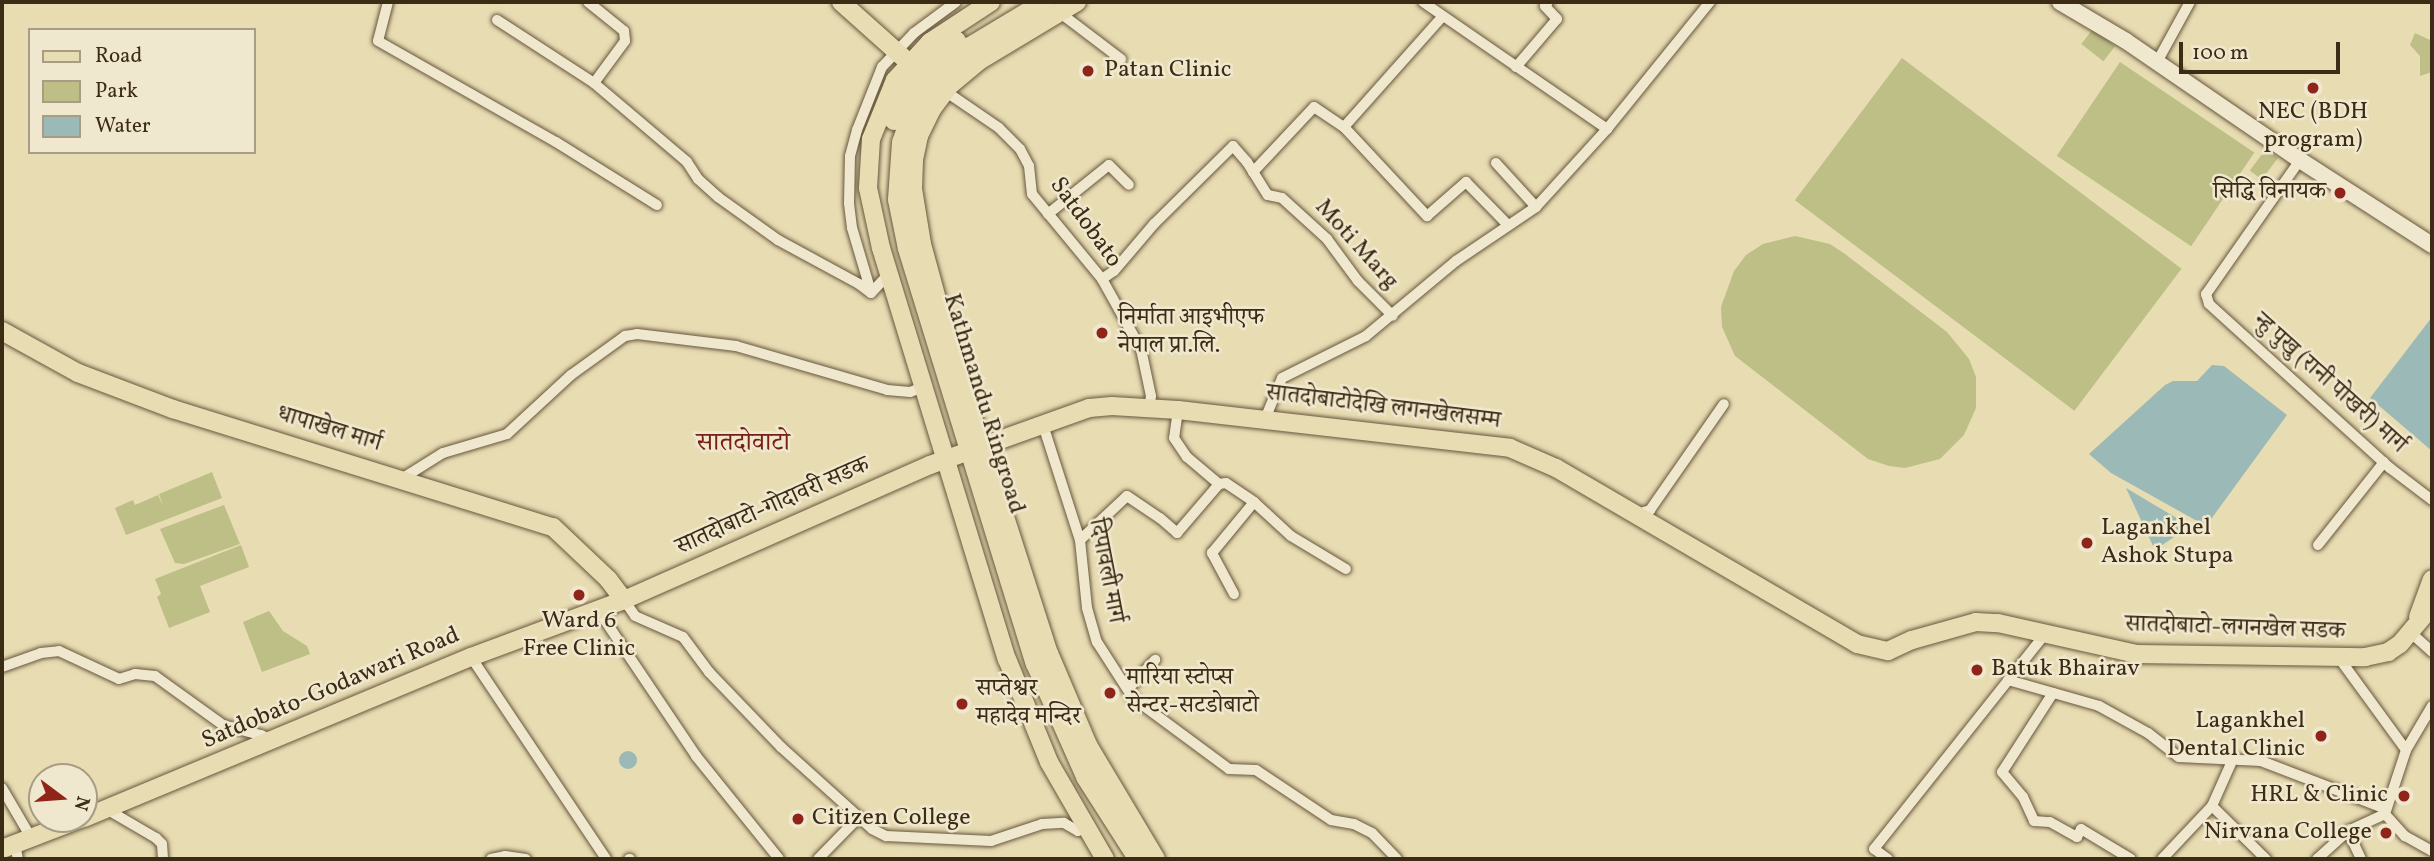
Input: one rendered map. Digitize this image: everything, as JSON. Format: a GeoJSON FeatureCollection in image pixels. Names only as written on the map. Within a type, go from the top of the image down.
{"type":"FeatureCollection","features":[{"type":"Feature","properties":{"kind":"highway","name":"Kathmandu Ringroad"},"geometry":{"type":"LineString","coordinates":[[1020,2],[951,43],[920,72],[917,102],[905,128],[898,167],[898,199],[908,248],[1007,613],[1043,714],[1082,791],[1124,859]]}},
{"type":"Feature","properties":{"kind":"highway","name":"Kathmandu Ringroad"},"geometry":{"type":"LineString","coordinates":[[920,72],[1052,7]]}},
{"type":"Feature","properties":{"kind":"highway","name":"Kathmandu Ringroad"},"geometry":{"type":"LineString","coordinates":[[964,452],[1050,699],[1093,788],[1139,859]]}},
{"type":"Feature","properties":{"kind":"main road"},"geometry":{"type":"LineString","coordinates":[[841,2],[920,72]]}},
{"type":"Feature","properties":{"kind":"main road"},"geometry":{"type":"LineString","coordinates":[[991,2],[942,33],[920,72],[886,97],[868,151],[870,201],[889,274],[924,387],[964,452],[1040,627],[1071,709],[1115,794],[1156,859]]}},
{"type":"Feature","properties":{"kind":"main road"},"geometry":{"type":"LineString","coordinates":[[1052,7],[1077,2]]}},
{"type":"Feature","properties":{"kind":"main road","name":"धापाखेल मार्ग"},"geometry":{"type":"LineString","coordinates":[[2,331],[78,373],[173,409],[403,478],[553,527],[608,579],[624,600]]}},
{"type":"Feature","properties":{"kind":"main road"},"geometry":{"type":"LineString","coordinates":[[964,452],[1089,408],[1149,408]]}},
{"type":"Feature","properties":{"kind":"main road","name":"सातदोबाटोदेखि लगनखेलसम्म"},"geometry":{"type":"LineString","coordinates":[[1149,408],[1510,448],[1540,459],[1857,644],[1888,651],[1912,640],[1976,622]]}},
{"type":"Feature","properties":{"kind":"main road"},"geometry":{"type":"LineString","coordinates":[[964,452],[1019,693],[1049,762],[1105,859]]}},
{"type":"Feature","properties":{"kind":"main road","name":"सातदोबाटो-गोदावरी सडक"},"geometry":{"type":"LineString","coordinates":[[598,610],[964,452]]}},
{"type":"Feature","properties":{"kind":"main road"},"geometry":{"type":"LineString","coordinates":[[2412,629],[2432,579]]}},
{"type":"Feature","properties":{"kind":"main road","name":"सातदोबाटो-लगनखेल सडक"},"geometry":{"type":"LineString","coordinates":[[1976,622],[2046,633],[2137,654],[2339,658],[2388,652],[2432,606]]}},
{"type":"Feature","properties":{"kind":"main road","name":"Satdobato-Godawari Road"},"geometry":{"type":"LineString","coordinates":[[98,813],[471,657],[598,610]]}},
{"type":"Feature","properties":{"kind":"main road","name":"Satdobato-Godawari Road"},"geometry":{"type":"LineString","coordinates":[[16,847],[48,833]]}},
{"type":"Feature","properties":{"kind":"street"},"geometry":{"type":"LineString","coordinates":[[388,2],[378,41],[556,142],[657,205]]}},
{"type":"Feature","properties":{"kind":"street"},"geometry":{"type":"LineString","coordinates":[[588,2],[624,31],[625,41],[594,83]]}},
{"type":"Feature","properties":{"kind":"street"},"geometry":{"type":"LineString","coordinates":[[871,293],[852,228],[848,184],[850,156],[874,83],[920,72],[914,33],[956,2]]}},
{"type":"Feature","properties":{"kind":"street"},"geometry":{"type":"LineString","coordinates":[[1423,2],[1607,129]]}},
{"type":"Feature","properties":{"kind":"street"},"geometry":{"type":"LineString","coordinates":[[1516,67],[1557,19],[1545,6],[1548,2]]}},
{"type":"Feature","properties":{"kind":"street"},"geometry":{"type":"LineString","coordinates":[[1265,419],[1282,377],[1366,336],[1456,261],[1507,224],[1536,207],[1607,129],[1710,2]]}},
{"type":"Feature","properties":{"kind":"street"},"geometry":{"type":"LineString","coordinates":[[2060,2],[2157,62],[2300,160],[2432,245]]}},
{"type":"Feature","properties":{"kind":"street"},"geometry":{"type":"LineString","coordinates":[[2157,62],[2190,2]]}},
{"type":"Feature","properties":{"kind":"street"},"geometry":{"type":"LineString","coordinates":[[1052,7],[1121,59]]}},
{"type":"Feature","properties":{"kind":"street"},"geometry":{"type":"LineString","coordinates":[[1344,127],[1442,17]]}},
{"type":"Feature","properties":{"kind":"street"},"geometry":{"type":"LineString","coordinates":[[497,20],[594,83],[687,162],[698,178],[718,197],[778,240],[871,293]]}},
{"type":"Feature","properties":{"kind":"street","name":"Satdobato"},"geometry":{"type":"LineString","coordinates":[[920,72],[999,128],[1020,149],[1029,166],[1031,194],[1102,279],[1141,349],[1150,396],[1149,408]]}},
{"type":"Feature","properties":{"kind":"street"},"geometry":{"type":"LineString","coordinates":[[1253,172],[1314,107],[1344,127],[1427,216],[1466,182],[1507,224]]}},
{"type":"Feature","properties":{"kind":"street","name":"Moti Marg"},"geometry":{"type":"LineString","coordinates":[[1102,279],[1114,271],[1154,224],[1233,146],[1268,195],[1282,198],[1327,239],[1358,281],[1393,316]]}},
{"type":"Feature","properties":{"kind":"street","name":"न्हु पुखु (रानी पोखरी) मार्ग"},"geometry":{"type":"LineString","coordinates":[[2300,160],[2206,294],[2209,304],[2384,462],[2432,500]]}},
{"type":"Feature","properties":{"kind":"street"},"geometry":{"type":"LineString","coordinates":[[1496,163],[1536,207]]}},
{"type":"Feature","properties":{"kind":"street"},"geometry":{"type":"LineString","coordinates":[[1048,214],[1109,165],[1129,185]]}},
{"type":"Feature","properties":{"kind":"street"},"geometry":{"type":"LineString","coordinates":[[871,293],[889,274]]}},
{"type":"Feature","properties":{"kind":"street"},"geometry":{"type":"LineString","coordinates":[[403,478],[443,453],[507,435],[571,375],[625,336],[637,334],[736,346],[887,390],[910,392],[924,387]]}},
{"type":"Feature","properties":{"kind":"street"},"geometry":{"type":"LineString","coordinates":[[1637,514],[1650,510],[1724,404]]}},
{"type":"Feature","properties":{"kind":"street"},"geometry":{"type":"LineString","coordinates":[[1178,410],[1174,438],[1187,457],[1219,484]]}},
{"type":"Feature","properties":{"kind":"street","name":"दिपावली मार्ग"},"geometry":{"type":"LineString","coordinates":[[1043,425],[1080,540],[1087,608],[1097,642],[1133,698],[1154,716],[1230,769],[1256,771],[1331,820],[1354,824],[1372,833],[1397,859]]}},
{"type":"Feature","properties":{"kind":"street"},"geometry":{"type":"LineString","coordinates":[[2318,545],[2384,462]]}},
{"type":"Feature","properties":{"kind":"street"},"geometry":{"type":"LineString","coordinates":[[1080,540],[1127,496],[1160,517],[1177,533],[1219,484],[1226,483],[1254,502],[1291,536],[1346,569]]}},
{"type":"Feature","properties":{"kind":"street"},"geometry":{"type":"LineString","coordinates":[[1234,594],[1212,553],[1254,502]]}},
{"type":"Feature","properties":{"kind":"street"},"geometry":{"type":"LineString","coordinates":[[624,600],[635,616],[683,637],[709,672],[781,747],[872,829],[886,836],[991,841],[1042,824],[1064,823],[1077,831],[1085,828]]}},
{"type":"Feature","properties":{"kind":"street"},"geometry":{"type":"LineString","coordinates":[[598,610],[696,756],[779,859]]}},
{"type":"Feature","properties":{"kind":"street"},"geometry":{"type":"LineString","coordinates":[[2412,629],[2432,652]]}},
{"type":"Feature","properties":{"kind":"street"},"geometry":{"type":"LineString","coordinates":[[1888,859],[1874,849],[2046,633]]}},
{"type":"Feature","properties":{"kind":"street"},"geometry":{"type":"LineString","coordinates":[[2,667],[41,653],[59,651],[119,679],[135,674],[155,676],[223,725],[261,734],[271,740]]}},
{"type":"Feature","properties":{"kind":"street"},"geometry":{"type":"LineString","coordinates":[[471,657],[606,859]]}},
{"type":"Feature","properties":{"kind":"street"},"geometry":{"type":"LineString","coordinates":[[2339,658],[2406,750]]}},
{"type":"Feature","properties":{"kind":"street"},"geometry":{"type":"LineString","coordinates":[[1128,689],[1155,660]]}},
{"type":"Feature","properties":{"kind":"street"},"geometry":{"type":"LineString","coordinates":[[2008,680],[2099,706],[2148,733],[2179,757],[2261,761],[2385,811],[2405,836],[2432,851]]}},
{"type":"Feature","properties":{"kind":"street"},"geometry":{"type":"LineString","coordinates":[[2053,693],[2002,772],[2022,797],[2034,821],[2050,822],[2077,837],[2081,830],[2131,859]]}},
{"type":"Feature","properties":{"kind":"street"},"geometry":{"type":"LineString","coordinates":[[2318,859],[2348,831],[2385,811],[2406,750],[2432,706]]}},
{"type":"Feature","properties":{"kind":"street"},"geometry":{"type":"LineString","coordinates":[[2162,859],[2213,806],[2232,761]]}},
{"type":"Feature","properties":{"kind":"street"},"geometry":{"type":"LineString","coordinates":[[2,788],[16,847]]}},
{"type":"Feature","properties":{"kind":"street"},"geometry":{"type":"LineString","coordinates":[[2213,806],[2266,859]]}},
{"type":"Feature","properties":{"kind":"street"},"geometry":{"type":"LineString","coordinates":[[108,810],[156,838],[162,845],[160,858]]}},
{"type":"Feature","properties":{"kind":"street"},"geometry":{"type":"LineString","coordinates":[[818,859],[859,817]]}},
{"type":"Feature","properties":{"kind":"street"},"geometry":{"type":"LineString","coordinates":[[2348,831],[2361,859]]}},
{"type":"Feature","properties":{"kind":"street"},"geometry":{"type":"LineString","coordinates":[[491,859],[505,856],[526,859]]}},
{"type":"Feature","properties":{"kind":"green space"},"geometry":{"type":"Polygon","coordinates":[[[2093,29],[2115,46],[2103,61],[2081,44],[2093,29]]]}},
{"type":"Feature","properties":{"kind":"green space"},"geometry":{"type":"Polygon","coordinates":[[[2415,33],[2432,41],[2432,72],[2420,76],[2420,56],[2410,45],[2415,33]]]}},
{"type":"Feature","properties":{"kind":"green space"},"geometry":{"type":"Polygon","coordinates":[[[1902,58],[2182,269],[2074,411],[1795,200],[1902,58]]]}},
{"type":"Feature","properties":{"kind":"green space"},"geometry":{"type":"Polygon","coordinates":[[[2120,62],[2254,153],[2191,246],[2057,156],[2120,62]]]}},
{"type":"Feature","properties":{"kind":"green space"},"geometry":{"type":"Polygon","coordinates":[[[2266,149],[2278,158],[2262,180],[2250,171],[2266,149]]]}},
{"type":"Feature","properties":{"kind":"green space"},"geometry":{"type":"Polygon","coordinates":[[[1795,236],[1830,244],[1845,254],[1947,332],[1969,359],[1976,377],[1976,408],[1964,435],[1940,459],[1905,468],[1868,459],[1735,356],[1722,327],[1721,307],[1734,271],[1746,255],[1763,244],[1795,236]]]}},
{"type":"Feature","properties":{"kind":"green space"},"geometry":{"type":"Polygon","coordinates":[[[212,472],[222,498],[126,535],[115,508],[133,500],[135,505],[158,495],[163,506],[159,494],[212,472]]]}},
{"type":"Feature","properties":{"kind":"green space"},"geometry":{"type":"Polygon","coordinates":[[[224,505],[240,544],[184,564],[175,563],[160,529],[224,505]]]}},
{"type":"Feature","properties":{"kind":"green space"},"geometry":{"type":"Polygon","coordinates":[[[241,545],[249,567],[200,586],[210,612],[169,628],[157,597],[161,594],[155,579],[241,545]]]}},
{"type":"Feature","properties":{"kind":"green space"},"geometry":{"type":"Polygon","coordinates":[[[269,611],[283,631],[307,646],[310,654],[262,672],[243,622],[269,611]]]}},
{"type":"Feature","properties":{"kind":"water"},"geometry":{"type":"Polygon","coordinates":[[[2432,317],[2432,451],[2370,398],[2432,317]]]}},
{"type":"Feature","properties":{"kind":"water"},"geometry":{"type":"Polygon","coordinates":[[[2212,365],[2224,366],[2287,415],[2206,526],[2111,473],[2089,454],[2165,385],[2173,381],[2197,381],[2212,365]]]}},
{"type":"Feature","properties":{"kind":"water"},"geometry":{"type":"Polygon","coordinates":[[[2126,488],[2190,526],[2155,550],[2126,488]]]}},
{"type":"Feature","properties":{"kind":"water"},"geometry":{"type":"Polygon","coordinates":[[[628,751],[634,754],[637,760],[634,766],[628,769],[622,766],[619,760],[622,754],[628,751]]]}},
{"type":"Feature","properties":{"kind":"place","name":"Patan Clinic"},"geometry":{"type":"Point","coordinates":[1088,71]}},
{"type":"Feature","properties":{"kind":"place","name":"NEC (BDH program)"},"geometry":{"type":"Point","coordinates":[2313,88]}},
{"type":"Feature","properties":{"kind":"place","name":"सिद्धि विनायक"},"geometry":{"type":"Point","coordinates":[2340,193]}},
{"type":"Feature","properties":{"kind":"place","name":"निर्माता आइभीएफ नेपाल प्रा.लि."},"geometry":{"type":"Point","coordinates":[1102,333]}},
{"type":"Feature","properties":{"kind":"place","name":"Lagankhel Ashok Stupa"},"geometry":{"type":"Point","coordinates":[2087,543]}},
{"type":"Feature","properties":{"kind":"place","name":"Ward 6 Free Clinic"},"geometry":{"type":"Point","coordinates":[579,595]}},
{"type":"Feature","properties":{"kind":"place","name":"Batuk Bhairav"},"geometry":{"type":"Point","coordinates":[1977,670]}},
{"type":"Feature","properties":{"kind":"place","name":"मारिया स्टोप्स सेन्टर-सटडोबाटो"},"geometry":{"type":"Point","coordinates":[1110,693]}},
{"type":"Feature","properties":{"kind":"place","name":"सप्तेश्वर महादेव मन्दिर"},"geometry":{"type":"Point","coordinates":[962,704]}},
{"type":"Feature","properties":{"kind":"place","name":"Lagankhel Dental Clinic"},"geometry":{"type":"Point","coordinates":[2321,736]}},
{"type":"Feature","properties":{"kind":"place","name":"HRL & Clinic"},"geometry":{"type":"Point","coordinates":[2404,796]}},
{"type":"Feature","properties":{"kind":"place","name":"Citizen College"},"geometry":{"type":"Point","coordinates":[798,819]}},
{"type":"Feature","properties":{"kind":"place","name":"Nirvana College"},"geometry":{"type":"Point","coordinates":[2386,833]}},
{"type":"Feature","properties":{"kind":"district","name":"सातदोवाटो"},"geometry":{"type":"Point","coordinates":[743,444]}}]}
